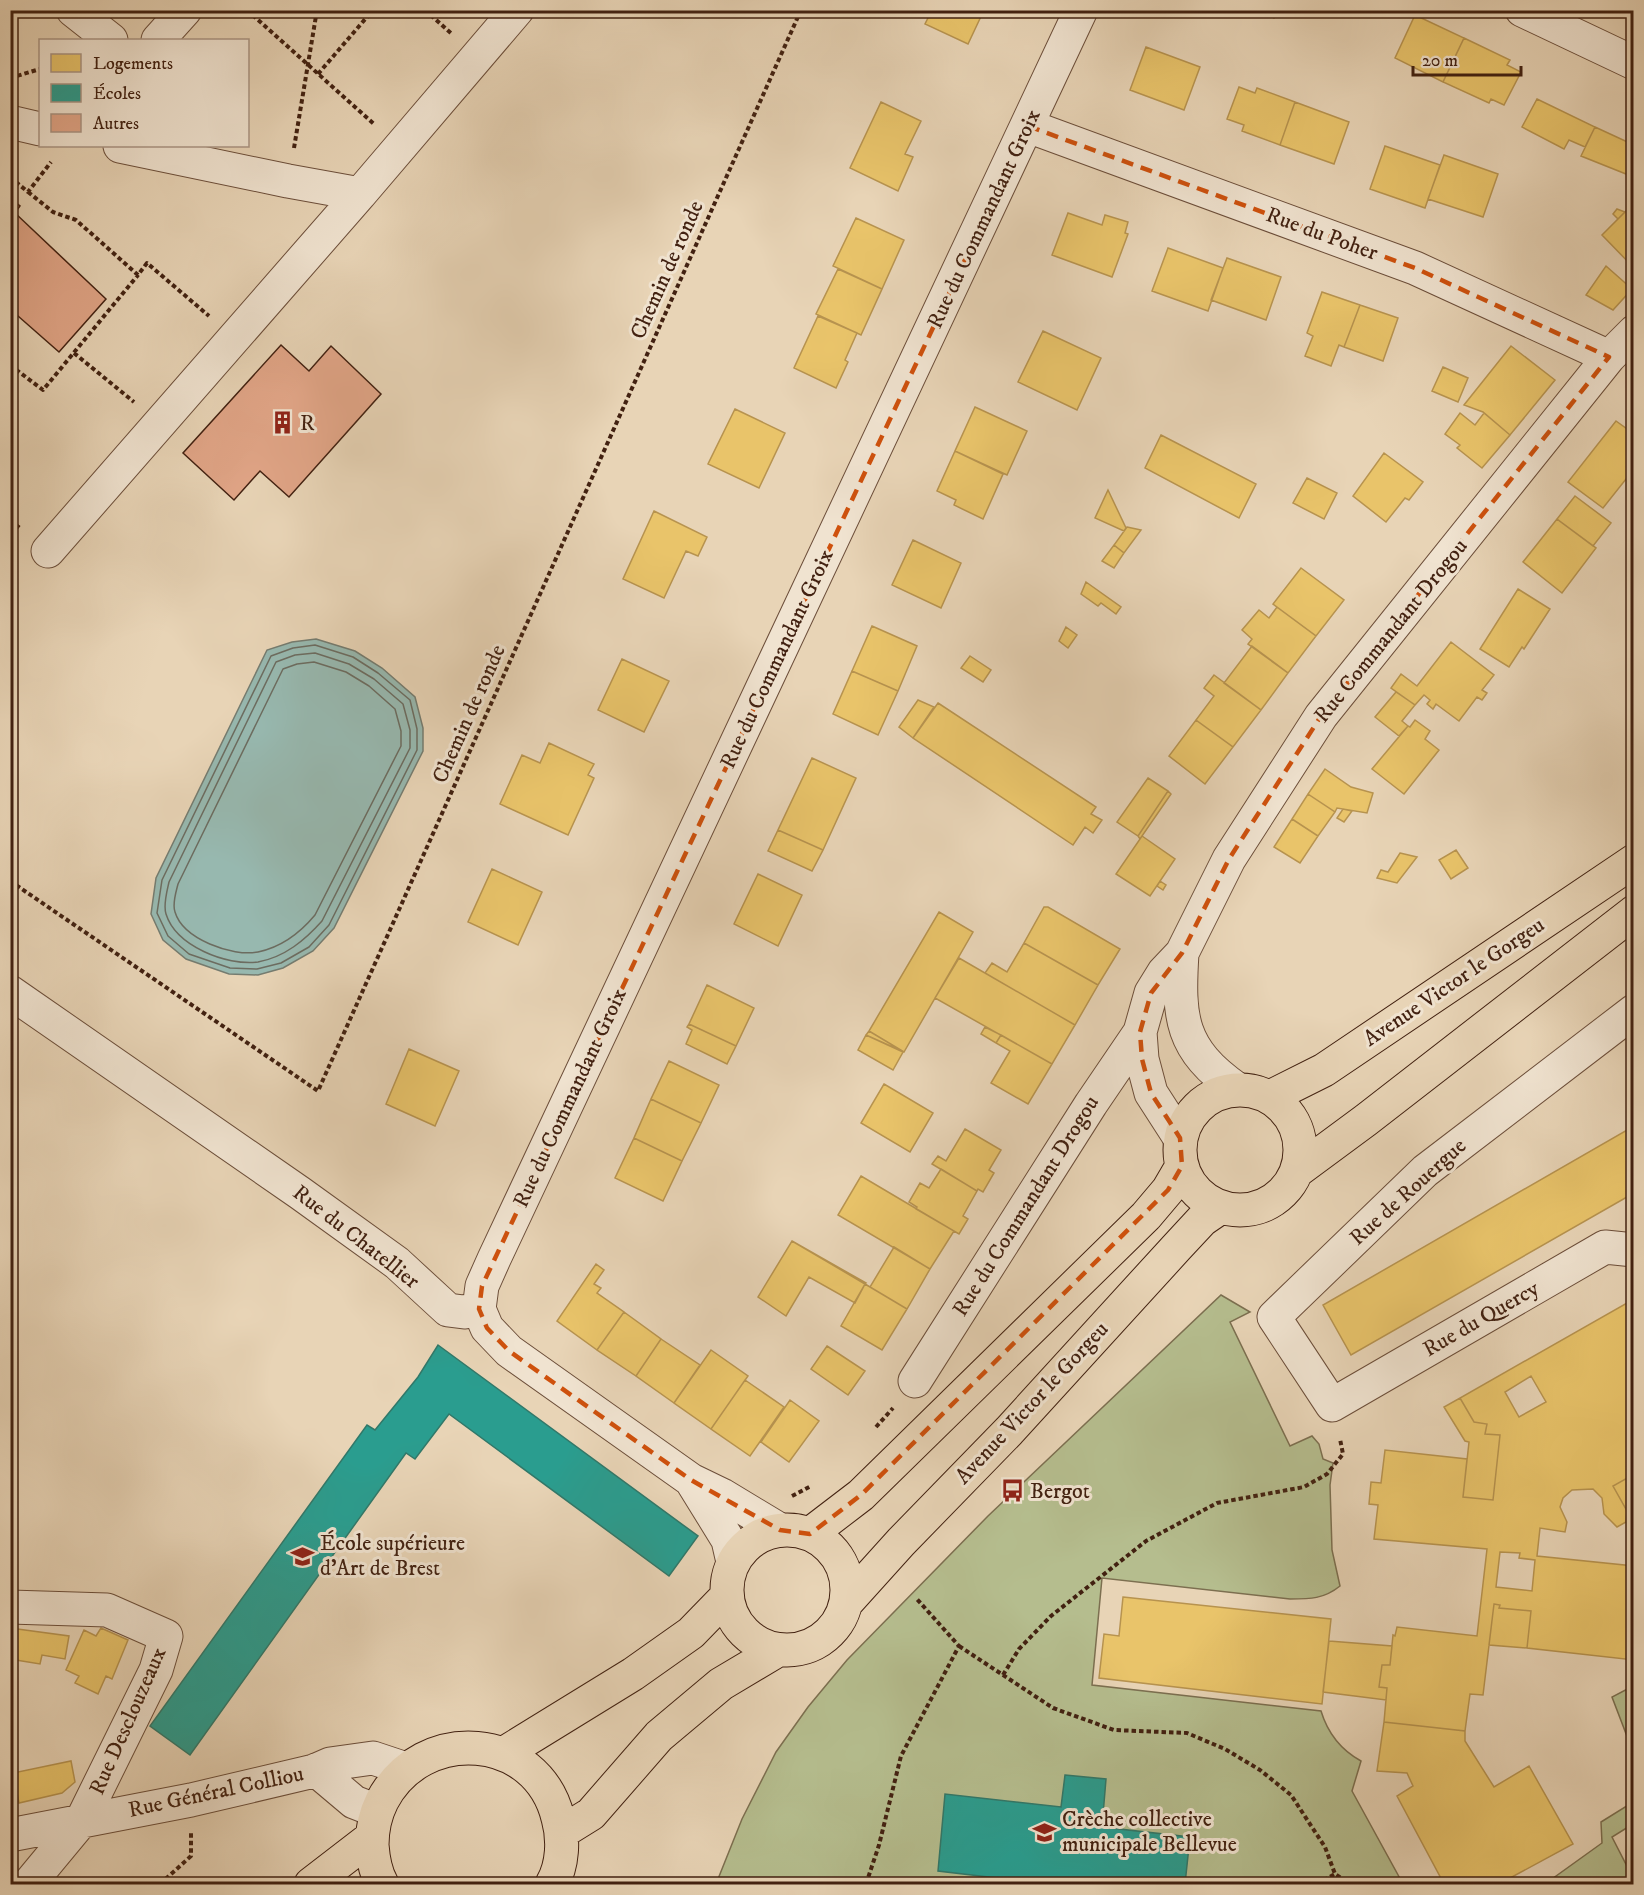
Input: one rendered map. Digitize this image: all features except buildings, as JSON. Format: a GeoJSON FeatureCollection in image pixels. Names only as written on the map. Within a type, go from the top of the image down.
{"type":"FeatureCollection","features":[{"type":"Feature","properties":{"kind":"main road","name":"Avenue Victor le Gorgeu"},"geometry":{"type":"LineString","coordinates":[[1270,1097],[1324,1070],[1634,861]]}},
{"type":"Feature","properties":{"kind":"main road"},"geometry":{"type":"LineString","coordinates":[[1181,1152],[1188,1180],[1196,1192],[1208,1201],[1221,1207],[1240,1210],[1258,1208],[1274,1200],[1287,1187],[1297,1171],[1634,912]]}},
{"type":"Feature","properties":{"kind":"main road"},"geometry":{"type":"LineString","coordinates":[[782,1526],[822,1540],[836,1553],[844,1570],[848,1588],[846,1603],[834,1628],[815,1644],[798,1650],[778,1650],[748,1637],[734,1619],[727,1596],[728,1579],[733,1562],[757,1539],[782,1526],[861,1495],[1130,1232],[1168,1190],[1181,1152],[1188,1119],[1201,1103],[1217,1093],[1237,1089],[1254,1091],[1270,1097],[1286,1111],[1297,1129],[1300,1150],[1297,1171]]}},
{"type":"Feature","properties":{"kind":"main road","name":"Avenue Victor le Gorgeu"},"geometry":{"type":"LineString","coordinates":[[846,1603],[901,1542],[1009,1431],[1202,1220],[1221,1207]]}},
{"type":"Feature","properties":{"kind":"main road"},"geometry":{"type":"LineString","coordinates":[[503,1754],[633,1674],[691,1633],[727,1596]]}},
{"type":"Feature","properties":{"kind":"main road"},"geometry":{"type":"LineString","coordinates":[[562,1832],[591,1814],[659,1736],[713,1692],[778,1650]]}},
{"type":"Feature","properties":{"kind":"main road"},"geometry":{"type":"LineString","coordinates":[[382,1884],[373,1859],[375,1824],[389,1788],[406,1769],[428,1755],[453,1748],[478,1748],[503,1754],[525,1767],[543,1785],[555,1807],[562,1832],[561,1856],[552,1884]]}},
{"type":"Feature","properties":{"kind":"main road"},"geometry":{"type":"LineString","coordinates":[[311,1884],[375,1824]]}},
{"type":"Feature","properties":{"kind":"street"},"geometry":{"type":"LineString","coordinates":[[73,10],[110,39]]}},
{"type":"Feature","properties":{"kind":"street"},"geometry":{"type":"LineString","coordinates":[[159,39],[185,10]]}},
{"type":"Feature","properties":{"kind":"street"},"geometry":{"type":"LineString","coordinates":[[48,551],[360,194],[517,10]]}},
{"type":"Feature","properties":{"kind":"street","name":"Rue du Commandant Groix"},"geometry":{"type":"LineString","coordinates":[[479,1309],[482,1286],[494,1259],[1081,10]]}},
{"type":"Feature","properties":{"kind":"street"},"geometry":{"type":"LineString","coordinates":[[1521,10],[1634,63]]}},
{"type":"Feature","properties":{"kind":"street"},"geometry":{"type":"LineString","coordinates":[[10,122],[39,137]]}},
{"type":"Feature","properties":{"kind":"street","name":"Rue du Poher"},"geometry":{"type":"LineString","coordinates":[[1028,126],[1415,268],[1609,357]]}},
{"type":"Feature","properties":{"kind":"street"},"geometry":{"type":"LineString","coordinates":[[125,147],[360,194]]}},
{"type":"Feature","properties":{"kind":"street","name":"Rue Commandant Drogou"},"geometry":{"type":"LineString","coordinates":[[1181,1152],[1151,1093],[1142,1059],[1140,1032],[1151,993],[1164,972],[1182,953],[1229,859],[1321,716],[1609,357],[1634,332]]}},
{"type":"Feature","properties":{"kind":"street","name":"Rue Commandant Drogou"},"geometry":{"type":"LineString","coordinates":[[1182,953],[1180,988],[1184,1024],[1197,1052],[1215,1074],[1237,1089]]}},
{"type":"Feature","properties":{"kind":"street","name":"Rue du Chatellier"},"geometry":{"type":"LineString","coordinates":[[10,992],[397,1263],[448,1310],[464,1312],[479,1309]]}},
{"type":"Feature","properties":{"kind":"street","name":"Rue de Rouergue"},"geometry":{"type":"LineString","coordinates":[[1332,1405],[1274,1317],[1425,1171],[1634,1011]]}},
{"type":"Feature","properties":{"kind":"street","name":"Rue du Commandant Drogou"},"geometry":{"type":"LineString","coordinates":[[915,1381],[1091,1104],[1140,1032]]}},
{"type":"Feature","properties":{"kind":"street","name":"Rue du Quercy"},"geometry":{"type":"LineString","coordinates":[[1332,1405],[1605,1247],[1634,1250]]}},
{"type":"Feature","properties":{"kind":"street"},"geometry":{"type":"LineString","coordinates":[[479,1309],[487,1328],[509,1351],[691,1480],[782,1526]]}},
{"type":"Feature","properties":{"kind":"street"},"geometry":{"type":"LineString","coordinates":[[691,1480],[728,1540],[733,1562]]}},
{"type":"Feature","properties":{"kind":"street","name":"Rue Desclouzeaux"},"geometry":{"type":"LineString","coordinates":[[10,1607],[107,1610],[166,1636],[156,1670],[82,1820]]}},
{"type":"Feature","properties":{"kind":"street","name":"Rue Général Colliou"},"geometry":{"type":"LineString","coordinates":[[10,1835],[191,1800],[316,1770],[330,1764],[373,1758],[406,1769]]}},
{"type":"Feature","properties":{"kind":"street","name":"Rue Général Colliou"},"geometry":{"type":"LineString","coordinates":[[316,1770],[354,1802],[375,1824]]}},
{"type":"Feature","properties":{"kind":"street"},"geometry":{"type":"LineString","coordinates":[[29,1884],[82,1820]]}},
{"type":"Feature","properties":{"kind":"path"},"geometry":{"type":"LineString","coordinates":[[247,10],[400,147]]}},
{"type":"Feature","properties":{"kind":"path"},"geometry":{"type":"LineString","coordinates":[[288,181],[317,10]]}},
{"type":"Feature","properties":{"kind":"path"},"geometry":{"type":"LineString","coordinates":[[318,74],[373,10]]}},
{"type":"Feature","properties":{"kind":"path","name":"Chemin de ronde"},"geometry":{"type":"LineString","coordinates":[[10,881],[318,1091],[801,10]]}},
{"type":"Feature","properties":{"kind":"path"},"geometry":{"type":"LineString","coordinates":[[10,78],[39,69]]}},
{"type":"Feature","properties":{"kind":"path"},"geometry":{"type":"LineString","coordinates":[[28,192],[47,147]]}},
{"type":"Feature","properties":{"kind":"path"},"geometry":{"type":"LineString","coordinates":[[10,177],[52,212],[76,220],[138,275]]}},
{"type":"Feature","properties":{"kind":"path"},"geometry":{"type":"LineString","coordinates":[[10,365],[43,390],[147,263],[234,339]]}},
{"type":"Feature","properties":{"kind":"path"},"geometry":{"type":"LineString","coordinates":[[74,352],[160,424]]}},
{"type":"Feature","properties":{"kind":"path"},"geometry":{"type":"LineString","coordinates":[[870,1434],[915,1381]]}},
{"type":"Feature","properties":{"kind":"path"},"geometry":{"type":"LineString","coordinates":[[1003,1675],[1019,1649],[1051,1616],[1146,1541],[1217,1503],[1304,1487],[1327,1474],[1343,1454],[1332,1405]]}},
{"type":"Feature","properties":{"kind":"path"},"geometry":{"type":"LineString","coordinates":[[782,1526],[819,1481]]}},
{"type":"Feature","properties":{"kind":"path"},"geometry":{"type":"LineString","coordinates":[[916,1598],[959,1646],[1053,1708],[1114,1730],[1187,1733],[1234,1754],[1260,1770],[1291,1795],[1325,1847],[1335,1874],[1350,1884]]}},
{"type":"Feature","properties":{"kind":"path"},"geometry":{"type":"LineString","coordinates":[[866,1884],[879,1845],[901,1756],[959,1646]]}},
{"type":"Feature","properties":{"kind":"path"},"geometry":{"type":"LineString","coordinates":[[160,1884],[191,1856],[191,1800]]}},
{"type":"Feature","properties":{"kind":"path"},"geometry":{"type":"LineString","coordinates":[[1317,1884],[1335,1874]]}},
{"type":"Feature","properties":{"kind":"highlighted area"},"geometry":{"type":"Polygon","coordinates":[[[1028,126],[1415,268],[1609,357],[1321,716],[1229,859],[1182,953],[1151,993],[1140,1032],[1142,1059],[1151,1093],[1180,1138],[1182,1166],[1168,1190],[861,1495],[810,1534],[780,1530],[691,1480],[509,1351],[487,1328],[479,1309],[482,1286],[1028,126]]]}},
{"type":"Feature","properties":{"kind":"green space"},"geometry":{"type":"Polygon","coordinates":[[[1221,1295],[1250,1312],[1230,1322],[1290,1446],[1312,1436],[1319,1444],[1323,1459],[1333,1463],[1330,1485],[1332,1550],[1340,1586],[1328,1594],[1304,1599],[1290,1599],[1102,1578],[1092,1685],[1321,1711],[1336,1741],[1361,1761],[1352,1791],[1403,1884],[716,1884],[742,1819],[776,1752],[808,1707],[847,1660],[988,1516],[1221,1295]]]}},
{"type":"Feature","properties":{"kind":"green space"},"geometry":{"type":"Polygon","coordinates":[[[1633,1686],[1633,1752],[1612,1697],[1633,1686]]]}},
{"type":"Feature","properties":{"kind":"green space"},"geometry":{"type":"Polygon","coordinates":[[[1633,1802],[1633,1824],[1612,1837],[1633,1878],[1633,1884],[1545,1884],[1602,1843],[1601,1822],[1633,1802]]]}},
{"type":"Feature","properties":{"kind":"water"},"geometry":{"type":"Polygon","coordinates":[[[316,639],[355,651],[382,668],[415,697],[423,728],[423,751],[334,928],[313,951],[283,968],[258,975],[229,974],[186,959],[163,940],[151,914],[156,878],[267,650],[292,642],[316,639]]]}},
{"type":"Feature","properties":{"kind":"place","name":"R"},"geometry":{"type":"Point","coordinates":[282,423]}},
{"type":"Feature","properties":{"kind":"place","name":"Bergot"},"geometry":{"type":"Point","coordinates":[1012,1491]}},
{"type":"Feature","properties":{"kind":"place","name":"École supérieure d'Art de Brest"},"geometry":{"type":"Point","coordinates":[302,1556]}},
{"type":"Feature","properties":{"kind":"place","name":"Crèche collective municipale Bellevue"},"geometry":{"type":"Point","coordinates":[1044,1832]}}]}
